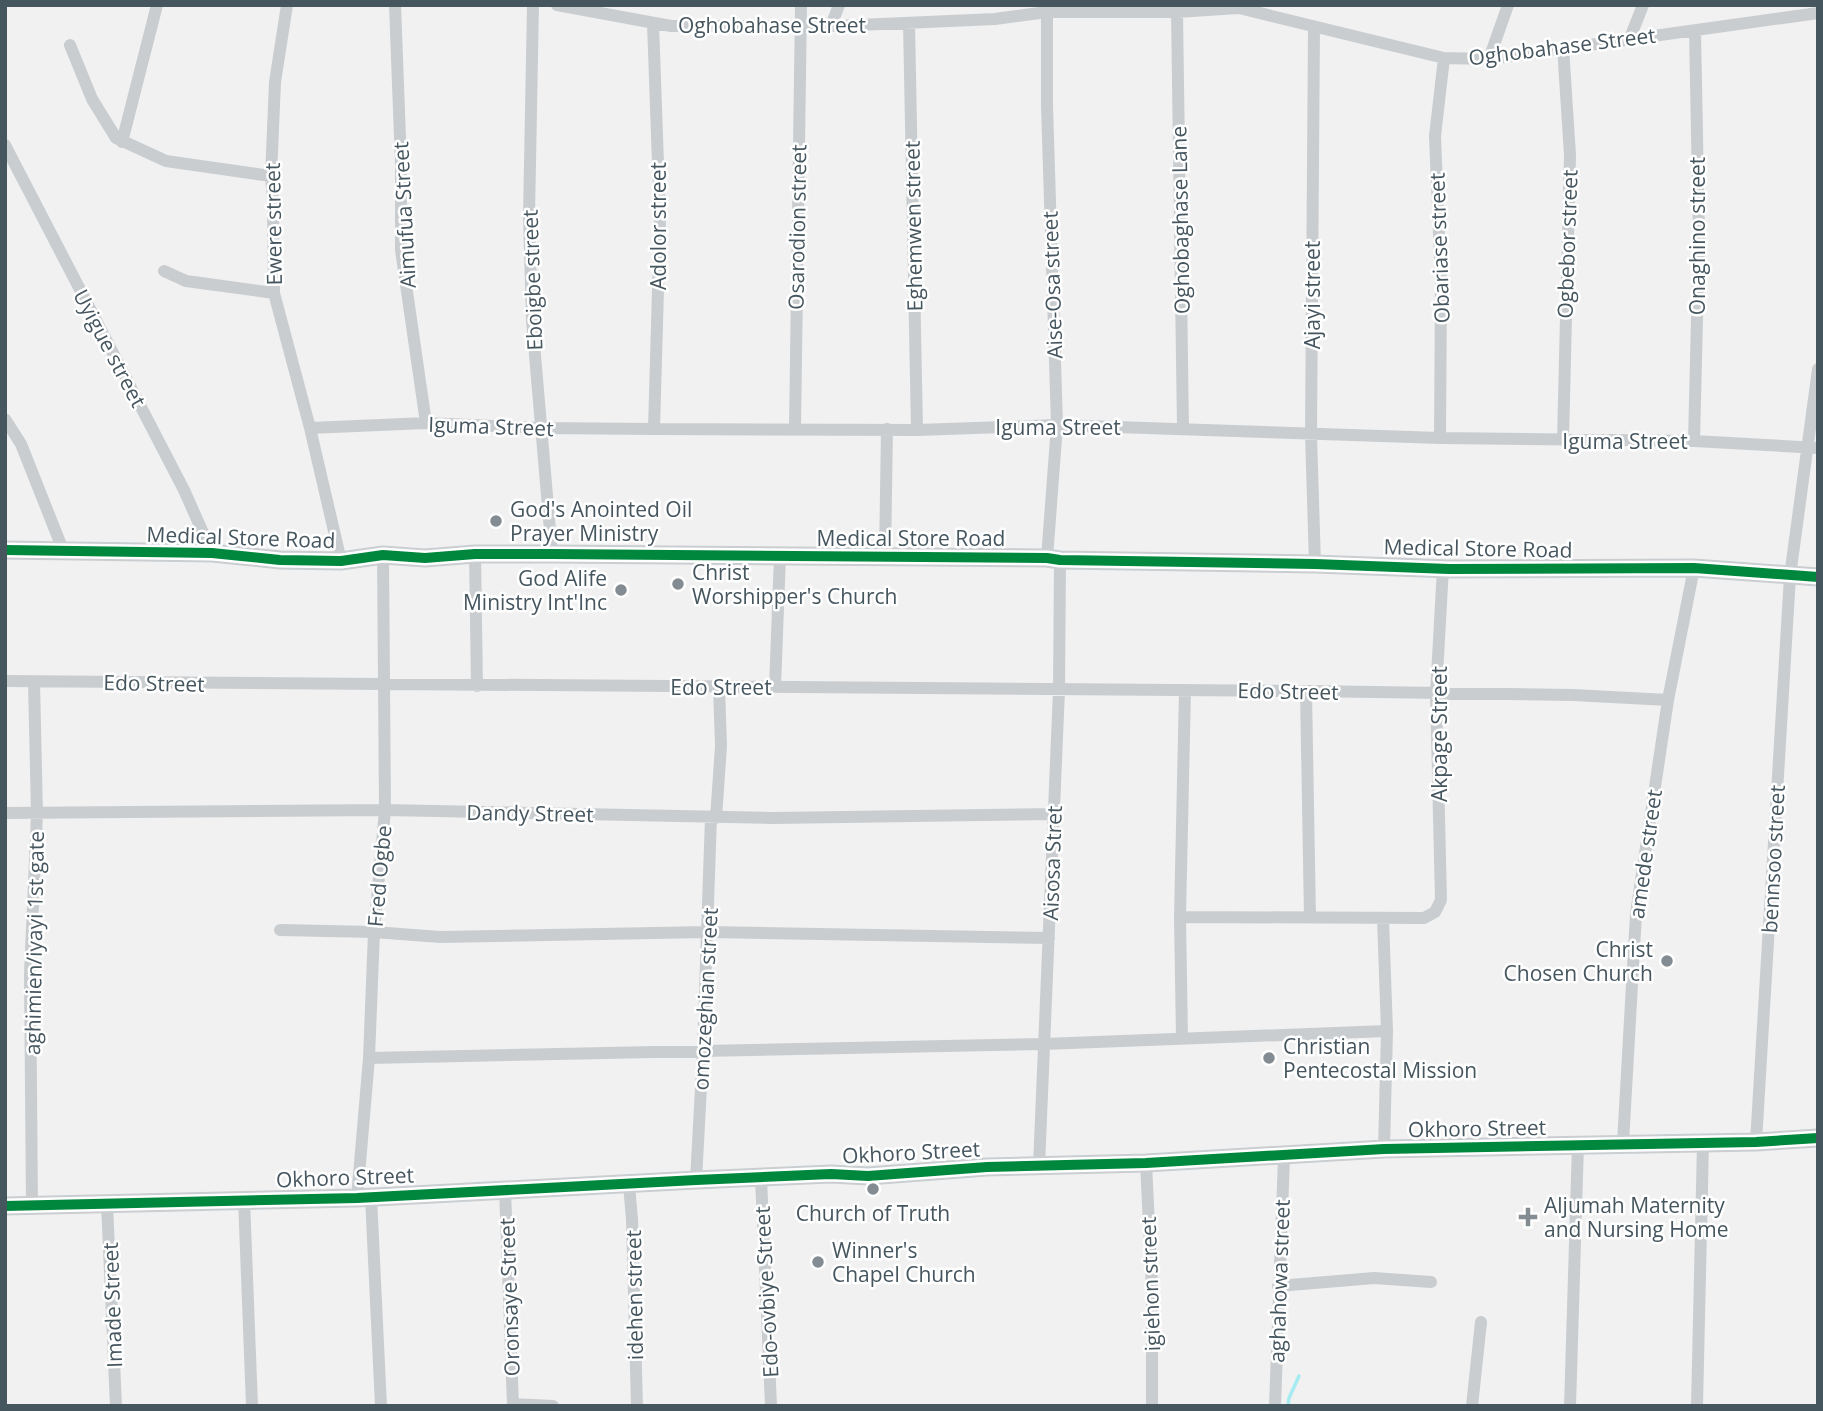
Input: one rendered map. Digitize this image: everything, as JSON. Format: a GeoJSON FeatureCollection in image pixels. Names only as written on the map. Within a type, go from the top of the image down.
{"type":"FeatureCollection","features":[{"type":"Feature","properties":{"kind":"street"},"geometry":{"type":"LineString","coordinates":[[122,142],[157,5]]}},
{"type":"Feature","properties":{"kind":"street","name":"Ewere street"},"geometry":{"type":"LineString","coordinates":[[287,5],[275,82],[271,176],[274,293],[310,428],[341,561]]}},
{"type":"Feature","properties":{"kind":"street","name":"Aimufua Street"},"geometry":{"type":"LineString","coordinates":[[395,5],[401,164],[401,250],[426,423]]}},
{"type":"Feature","properties":{"kind":"street","name":"Eboigbe street"},"geometry":{"type":"LineString","coordinates":[[533,5],[529,216],[532,320],[552,554]]}},
{"type":"Feature","properties":{"kind":"street","name":"Oghobahase Street"},"geometry":{"type":"LineString","coordinates":[[557,5],[671,26],[831,26],[995,19],[1047,12],[1154,8],[1177,12],[1239,9],[1275,11],[1314,27],[1444,58],[1489,59],[1695,30],[1786,11],[1818,13]]}},
{"type":"Feature","properties":{"kind":"street","name":"Osarodion street"},"geometry":{"type":"LineString","coordinates":[[795,429],[801,5]]}},
{"type":"Feature","properties":{"kind":"street"},"geometry":{"type":"LineString","coordinates":[[831,26],[839,5]]}},
{"type":"Feature","properties":{"kind":"street"},"geometry":{"type":"LineString","coordinates":[[995,19],[997,5]]}},
{"type":"Feature","properties":{"kind":"street"},"geometry":{"type":"LineString","coordinates":[[1489,59],[1508,5]]}},
{"type":"Feature","properties":{"kind":"street"},"geometry":{"type":"LineString","coordinates":[[1630,38],[1643,5]]}},
{"type":"Feature","properties":{"kind":"street","name":"Aise-Osa street"},"geometry":{"type":"LineString","coordinates":[[1047,12],[1046,106],[1057,425],[1053,559]]}},
{"type":"Feature","properties":{"kind":"street","name":"Oghobaghase Lane"},"geometry":{"type":"LineString","coordinates":[[1177,12],[1183,429]]}},
{"type":"Feature","properties":{"kind":"street","name":"Adolor street"},"geometry":{"type":"LineString","coordinates":[[653,23],[660,220],[654,429]]}},
{"type":"Feature","properties":{"kind":"street","name":"Eghemwen street"},"geometry":{"type":"LineString","coordinates":[[909,23],[917,430]]}},
{"type":"Feature","properties":{"kind":"street","name":"Ajayi street"},"geometry":{"type":"LineString","coordinates":[[1314,27],[1311,435],[1314,564]]}},
{"type":"Feature","properties":{"kind":"street","name":"Onaghino street"},"geometry":{"type":"LineString","coordinates":[[1694,441],[1699,238],[1695,30]]}},
{"type":"Feature","properties":{"kind":"street"},"geometry":{"type":"LineString","coordinates":[[70,45],[92,99],[116,138],[122,142],[166,161],[271,176]]}},
{"type":"Feature","properties":{"kind":"street","name":"Ogbebor street"},"geometry":{"type":"LineString","coordinates":[[1563,47],[1570,155],[1563,440]]}},
{"type":"Feature","properties":{"kind":"street","name":"Obariase street"},"geometry":{"type":"LineString","coordinates":[[1440,438],[1441,284],[1435,136],[1444,58]]}},
{"type":"Feature","properties":{"kind":"street","name":"Uyigue street"},"geometry":{"type":"LineString","coordinates":[[5,145],[184,490],[212,553]]}},
{"type":"Feature","properties":{"kind":"street"},"geometry":{"type":"LineString","coordinates":[[164,271],[186,281],[274,293]]}},
{"type":"Feature","properties":{"kind":"street","name":"bennsoo street"},"geometry":{"type":"LineString","coordinates":[[1756,1142],[1790,576],[1812,448],[1818,369]]}},
{"type":"Feature","properties":{"kind":"street"},"geometry":{"type":"LineString","coordinates":[[5,419],[21,444],[63,550]]}},
{"type":"Feature","properties":{"kind":"street","name":"Iguma Street"},"geometry":{"type":"LineString","coordinates":[[310,428],[426,423],[540,428],[917,430],[1057,425],[1311,435],[1694,441],[1812,448]]}},
{"type":"Feature","properties":{"kind":"street"},"geometry":{"type":"LineString","coordinates":[[885,556],[887,429]]}},
{"type":"Feature","properties":{"kind":"street","name":"Medical Store Road"},"geometry":{"type":"LineString","coordinates":[[5,550],[212,553],[280,560],[341,561],[383,555],[425,558],[475,554],[552,554],[885,556],[1443,568],[1694,568],[1818,577]]}},
{"type":"Feature","properties":{"kind":"street"},"geometry":{"type":"LineString","coordinates":[[475,554],[477,686]]}},
{"type":"Feature","properties":{"kind":"street","name":"Fred Ogbe"},"geometry":{"type":"LineString","coordinates":[[381,1406],[364,1197],[374,932],[385,810],[383,555]]}},
{"type":"Feature","properties":{"kind":"street"},"geometry":{"type":"LineString","coordinates":[[775,687],[780,556]]}},
{"type":"Feature","properties":{"kind":"street","name":"Aisosa Stret"},"geometry":{"type":"LineString","coordinates":[[1039,1166],[1059,690],[1053,559]]}},
{"type":"Feature","properties":{"kind":"street","name":"Akpage Street"},"geometry":{"type":"LineString","coordinates":[[1383,919],[1424,918],[1435,912],[1441,901],[1436,693],[1443,568]]}},
{"type":"Feature","properties":{"kind":"street","name":"amede street"},"geometry":{"type":"LineString","coordinates":[[1623,1143],[1636,914],[1668,700],[1694,568]]}},
{"type":"Feature","properties":{"kind":"street","name":"Edo Street"},"geometry":{"type":"LineString","coordinates":[[5,681],[1306,691],[1668,700]]}},
{"type":"Feature","properties":{"kind":"street","name":"aghimien/iyayi 1st gate"},"geometry":{"type":"LineString","coordinates":[[32,1205],[30,974],[37,814],[34,682]]}},
{"type":"Feature","properties":{"kind":"street","name":"omozeghian street"},"geometry":{"type":"LineString","coordinates":[[696,1180],[714,818],[721,746],[719,687]]}},
{"type":"Feature","properties":{"kind":"street"},"geometry":{"type":"LineString","coordinates":[[1182,1038],[1180,917],[1185,690]]}},
{"type":"Feature","properties":{"kind":"street"},"geometry":{"type":"LineString","coordinates":[[1306,691],[1310,917]]}},
{"type":"Feature","properties":{"kind":"street","name":"Dandy Street"},"geometry":{"type":"LineString","coordinates":[[5,813],[385,810],[714,818],[1054,814]]}},
{"type":"Feature","properties":{"kind":"street"},"geometry":{"type":"LineString","coordinates":[[1180,917],[1383,919],[1387,1031],[1384,1149]]}},
{"type":"Feature","properties":{"kind":"street"},"geometry":{"type":"LineString","coordinates":[[280,930],[374,932],[440,937],[708,932],[1049,938]]}},
{"type":"Feature","properties":{"kind":"street"},"geometry":{"type":"LineString","coordinates":[[369,1058],[1044,1044],[1387,1031]]}},
{"type":"Feature","properties":{"kind":"street","name":"Okhoro Street"},"geometry":{"type":"LineString","coordinates":[[5,1206],[364,1197],[831,1174],[868,1176],[1039,1166],[1283,1157],[1384,1149],[1756,1142],[1818,1138]]}},
{"type":"Feature","properties":{"kind":"street"},"geometry":{"type":"LineString","coordinates":[[1697,1406],[1703,1143]]}},
{"type":"Feature","properties":{"kind":"street"},"geometry":{"type":"LineString","coordinates":[[1570,1406],[1578,1144]]}},
{"type":"Feature","properties":{"kind":"street","name":"aghahowa street"},"geometry":{"type":"LineString","coordinates":[[1275,1406],[1283,1157]]}},
{"type":"Feature","properties":{"kind":"street","name":"igiehon street"},"geometry":{"type":"LineString","coordinates":[[1146,1163],[1152,1287],[1152,1406]]}},
{"type":"Feature","properties":{"kind":"street","name":"Edo-ovbiye Street"},"geometry":{"type":"LineString","coordinates":[[761,1178],[771,1406]]}},
{"type":"Feature","properties":{"kind":"street","name":"idehen street"},"geometry":{"type":"LineString","coordinates":[[629,1185],[637,1406]]}},
{"type":"Feature","properties":{"kind":"street","name":"Oronsaye Street"},"geometry":{"type":"LineString","coordinates":[[505,1189],[513,1405]]}},
{"type":"Feature","properties":{"kind":"street"},"geometry":{"type":"LineString","coordinates":[[244,1199],[252,1406]]}},
{"type":"Feature","properties":{"kind":"street","name":"Imade Street"},"geometry":{"type":"LineString","coordinates":[[107,1204],[116,1406]]}},
{"type":"Feature","properties":{"kind":"street"},"geometry":{"type":"LineString","coordinates":[[1278,1286],[1374,1278],[1431,1282]]}},
{"type":"Feature","properties":{"kind":"street"},"geometry":{"type":"LineString","coordinates":[[1472,1406],[1481,1322]]}},
{"type":"Feature","properties":{"kind":"street"},"geometry":{"type":"LineString","coordinates":[[513,1405],[554,1406]]}},
{"type":"Feature","properties":{"kind":"waterway"},"geometry":{"type":"LineString","coordinates":[[1288,1406],[1299,1376]]}},
{"type":"Feature","properties":{"kind":"cycle path"},"geometry":{"type":"LineString","coordinates":[[5,550],[212,553],[280,560],[341,561],[383,555],[425,558],[475,554],[1047,558],[1449,569],[1694,568],[1818,577]]}},
{"type":"Feature","properties":{"kind":"cycle path"},"geometry":{"type":"LineString","coordinates":[[5,1206],[357,1198],[831,1174],[868,1176],[987,1167],[1146,1163],[1384,1149],[1756,1142],[1818,1138]]}},
{"type":"Feature","properties":{"kind":"place","name":"God's Anointed Oil Prayer Ministry"},"geometry":{"type":"Point","coordinates":[496,521]}},
{"type":"Feature","properties":{"kind":"place","name":"Christ Worshipper's Church"},"geometry":{"type":"Point","coordinates":[678,584]}},
{"type":"Feature","properties":{"kind":"place","name":"God Alife Ministry Int'Inc"},"geometry":{"type":"Point","coordinates":[621,590]}},
{"type":"Feature","properties":{"kind":"place","name":"Christ Chosen Church"},"geometry":{"type":"Point","coordinates":[1667,961]}},
{"type":"Feature","properties":{"kind":"place","name":"Christian Pentecostal Mission"},"geometry":{"type":"Point","coordinates":[1269,1058]}},
{"type":"Feature","properties":{"kind":"place","name":"Church of Truth"},"geometry":{"type":"Point","coordinates":[873,1189]}},
{"type":"Feature","properties":{"kind":"place","name":"Aljumah Maternity and Nursing Home"},"geometry":{"type":"Point","coordinates":[1528,1217]}},
{"type":"Feature","properties":{"kind":"place","name":"Winner's Chapel Church"},"geometry":{"type":"Point","coordinates":[818,1262]}}]}
